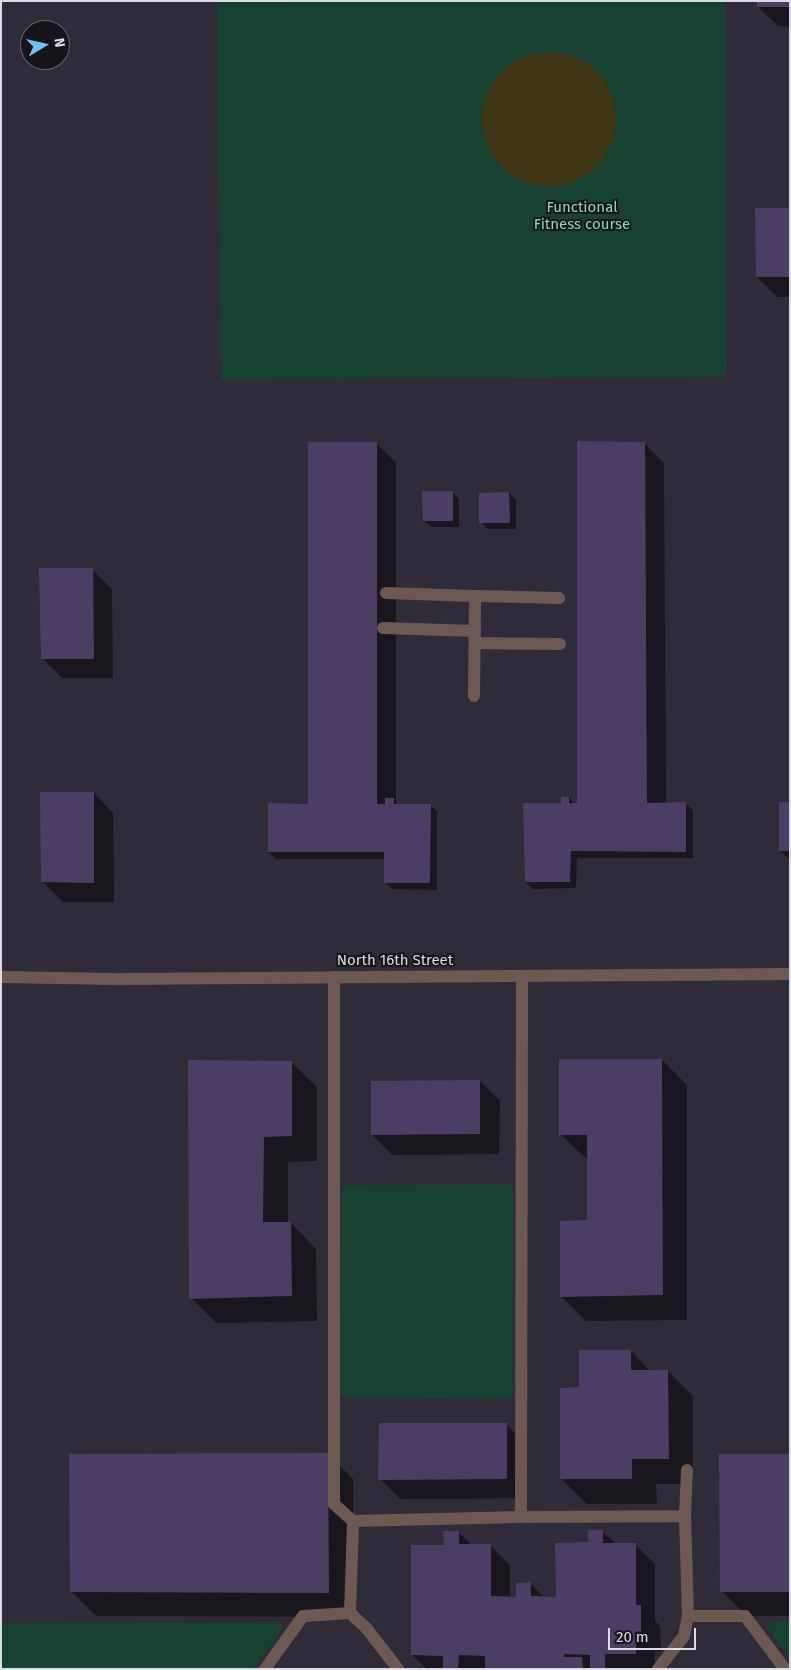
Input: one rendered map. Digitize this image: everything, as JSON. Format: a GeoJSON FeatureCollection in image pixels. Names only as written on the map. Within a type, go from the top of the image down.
{"type":"FeatureCollection","features":[{"type":"Feature","properties":{"kind":"street"},"geometry":{"type":"LineString","coordinates":[[386,593],[559,598]]}},
{"type":"Feature","properties":{"kind":"street"},"geometry":{"type":"LineString","coordinates":[[474,696],[475,596]]}},
{"type":"Feature","properties":{"kind":"street"},"geometry":{"type":"LineString","coordinates":[[383,628],[560,644]]}},
{"type":"Feature","properties":{"kind":"street","name":"North 16th Street"},"geometry":{"type":"LineString","coordinates":[[1,977],[790,974]]}},
{"type":"Feature","properties":{"kind":"street"},"geometry":{"type":"LineString","coordinates":[[522,976],[522,1518]]}},
{"type":"Feature","properties":{"kind":"street"},"geometry":{"type":"LineString","coordinates":[[334,977],[330,1405],[334,1504],[353,1521],[685,1516]]}},
{"type":"Feature","properties":{"kind":"street"},"geometry":{"type":"LineString","coordinates":[[658,1669],[684,1636],[688,1616],[685,1516],[687,1470]]}},
{"type":"Feature","properties":{"kind":"street"},"geometry":{"type":"LineString","coordinates":[[353,1521],[350,1613],[367,1630],[398,1669]]}},
{"type":"Feature","properties":{"kind":"street"},"geometry":{"type":"LineString","coordinates":[[265,1669],[303,1616],[350,1613]]}},
{"type":"Feature","properties":{"kind":"street"},"geometry":{"type":"LineString","coordinates":[[688,1616],[746,1616],[785,1669]]}},
{"type":"Feature","properties":{"kind":"green space","name":"Functional Fitness course"},"geometry":{"type":"Polygon","coordinates":[[[725,1],[726,377],[221,380],[217,3],[725,1]]]}},
{"type":"Feature","properties":{"kind":"green space"},"geometry":{"type":"Polygon","coordinates":[[[509,1184],[514,1189],[513,1394],[509,1399],[345,1397],[340,1394],[342,1188],[346,1185],[509,1184]]]}},
{"type":"Feature","properties":{"kind":"green space"},"geometry":{"type":"Polygon","coordinates":[[[276,1622],[282,1627],[281,1631],[254,1669],[1,1669],[1,1623],[276,1622]]]}},
{"type":"Feature","properties":{"kind":"green space"},"geometry":{"type":"Polygon","coordinates":[[[772,1622],[790,1622],[790,1659],[767,1627],[772,1622]]]}},
{"type":"Feature","properties":{"kind":"sand"},"geometry":{"type":"Polygon","coordinates":[[[549,52],[575,57],[597,71],[611,93],[616,119],[611,145],[597,167],[575,181],[549,186],[523,181],[501,167],[487,145],[482,119],[487,93],[501,71],[523,57],[549,52]]]}},
{"type":"Feature","properties":{"kind":"building"},"geometry":{"type":"Polygon","coordinates":[[[757,1],[790,1],[790,7],[757,7],[757,1]]]}},
{"type":"Feature","properties":{"kind":"building"},"geometry":{"type":"Polygon","coordinates":[[[755,208],[790,208],[790,277],[756,277],[755,208]]]}},
{"type":"Feature","properties":{"kind":"building"},"geometry":{"type":"Polygon","coordinates":[[[577,441],[645,442],[647,803],[686,802],[686,852],[571,851],[570,882],[525,882],[523,803],[561,803],[561,797],[569,797],[569,803],[577,803],[577,441]]]}},
{"type":"Feature","properties":{"kind":"building"},"geometry":{"type":"Polygon","coordinates":[[[308,442],[377,442],[377,804],[385,804],[385,798],[394,798],[394,804],[431,804],[430,883],[384,883],[384,852],[268,852],[268,803],[308,804],[308,442]]]}},
{"type":"Feature","properties":{"kind":"building"},"geometry":{"type":"Polygon","coordinates":[[[422,491],[453,491],[453,521],[423,521],[422,491]]]}},
{"type":"Feature","properties":{"kind":"building"},"geometry":{"type":"Polygon","coordinates":[[[509,492],[510,523],[479,523],[479,493],[509,492]]]}},
{"type":"Feature","properties":{"kind":"building"},"geometry":{"type":"Polygon","coordinates":[[[39,568],[93,568],[94,659],[41,659],[39,568]]]}},
{"type":"Feature","properties":{"kind":"building"},"geometry":{"type":"Polygon","coordinates":[[[40,792],[94,792],[94,883],[41,882],[40,792]]]}},
{"type":"Feature","properties":{"kind":"building"},"geometry":{"type":"Polygon","coordinates":[[[779,802],[790,802],[790,851],[779,851],[779,802]]]}},
{"type":"Feature","properties":{"kind":"building"},"geometry":{"type":"Polygon","coordinates":[[[559,1059],[662,1059],[663,1295],[560,1297],[560,1221],[587,1220],[587,1135],[559,1135],[559,1059]]]}},
{"type":"Feature","properties":{"kind":"building"},"geometry":{"type":"Polygon","coordinates":[[[188,1060],[292,1061],[292,1136],[264,1137],[263,1222],[291,1222],[292,1296],[189,1299],[188,1060]]]}},
{"type":"Feature","properties":{"kind":"building"},"geometry":{"type":"Polygon","coordinates":[[[480,1080],[480,1134],[371,1135],[371,1081],[480,1080]]]}},
{"type":"Feature","properties":{"kind":"building"},"geometry":{"type":"Polygon","coordinates":[[[579,1350],[631,1350],[631,1370],[668,1370],[669,1459],[632,1459],[632,1479],[560,1479],[560,1388],[579,1387],[579,1350]]]}},
{"type":"Feature","properties":{"kind":"building"},"geometry":{"type":"Polygon","coordinates":[[[379,1423],[507,1423],[507,1479],[378,1480],[379,1423]]]}},
{"type":"Feature","properties":{"kind":"building"},"geometry":{"type":"Polygon","coordinates":[[[328,1453],[329,1593],[70,1592],[69,1454],[328,1453]]]}},
{"type":"Feature","properties":{"kind":"building"},"geometry":{"type":"Polygon","coordinates":[[[719,1454],[790,1454],[790,1592],[720,1592],[719,1454]]]}},
{"type":"Feature","properties":{"kind":"building"},"geometry":{"type":"Polygon","coordinates":[[[588,1530],[603,1530],[603,1543],[636,1543],[636,1605],[641,1605],[641,1632],[636,1631],[636,1654],[605,1654],[605,1668],[590,1668],[590,1655],[564,1654],[564,1657],[582,1657],[583,1669],[485,1669],[485,1656],[459,1655],[458,1669],[443,1668],[443,1656],[411,1655],[411,1545],[444,1545],[443,1531],[459,1531],[459,1544],[491,1544],[491,1596],[516,1597],[516,1583],[531,1582],[531,1596],[556,1597],[555,1543],[588,1542],[588,1530]]]}}]}
